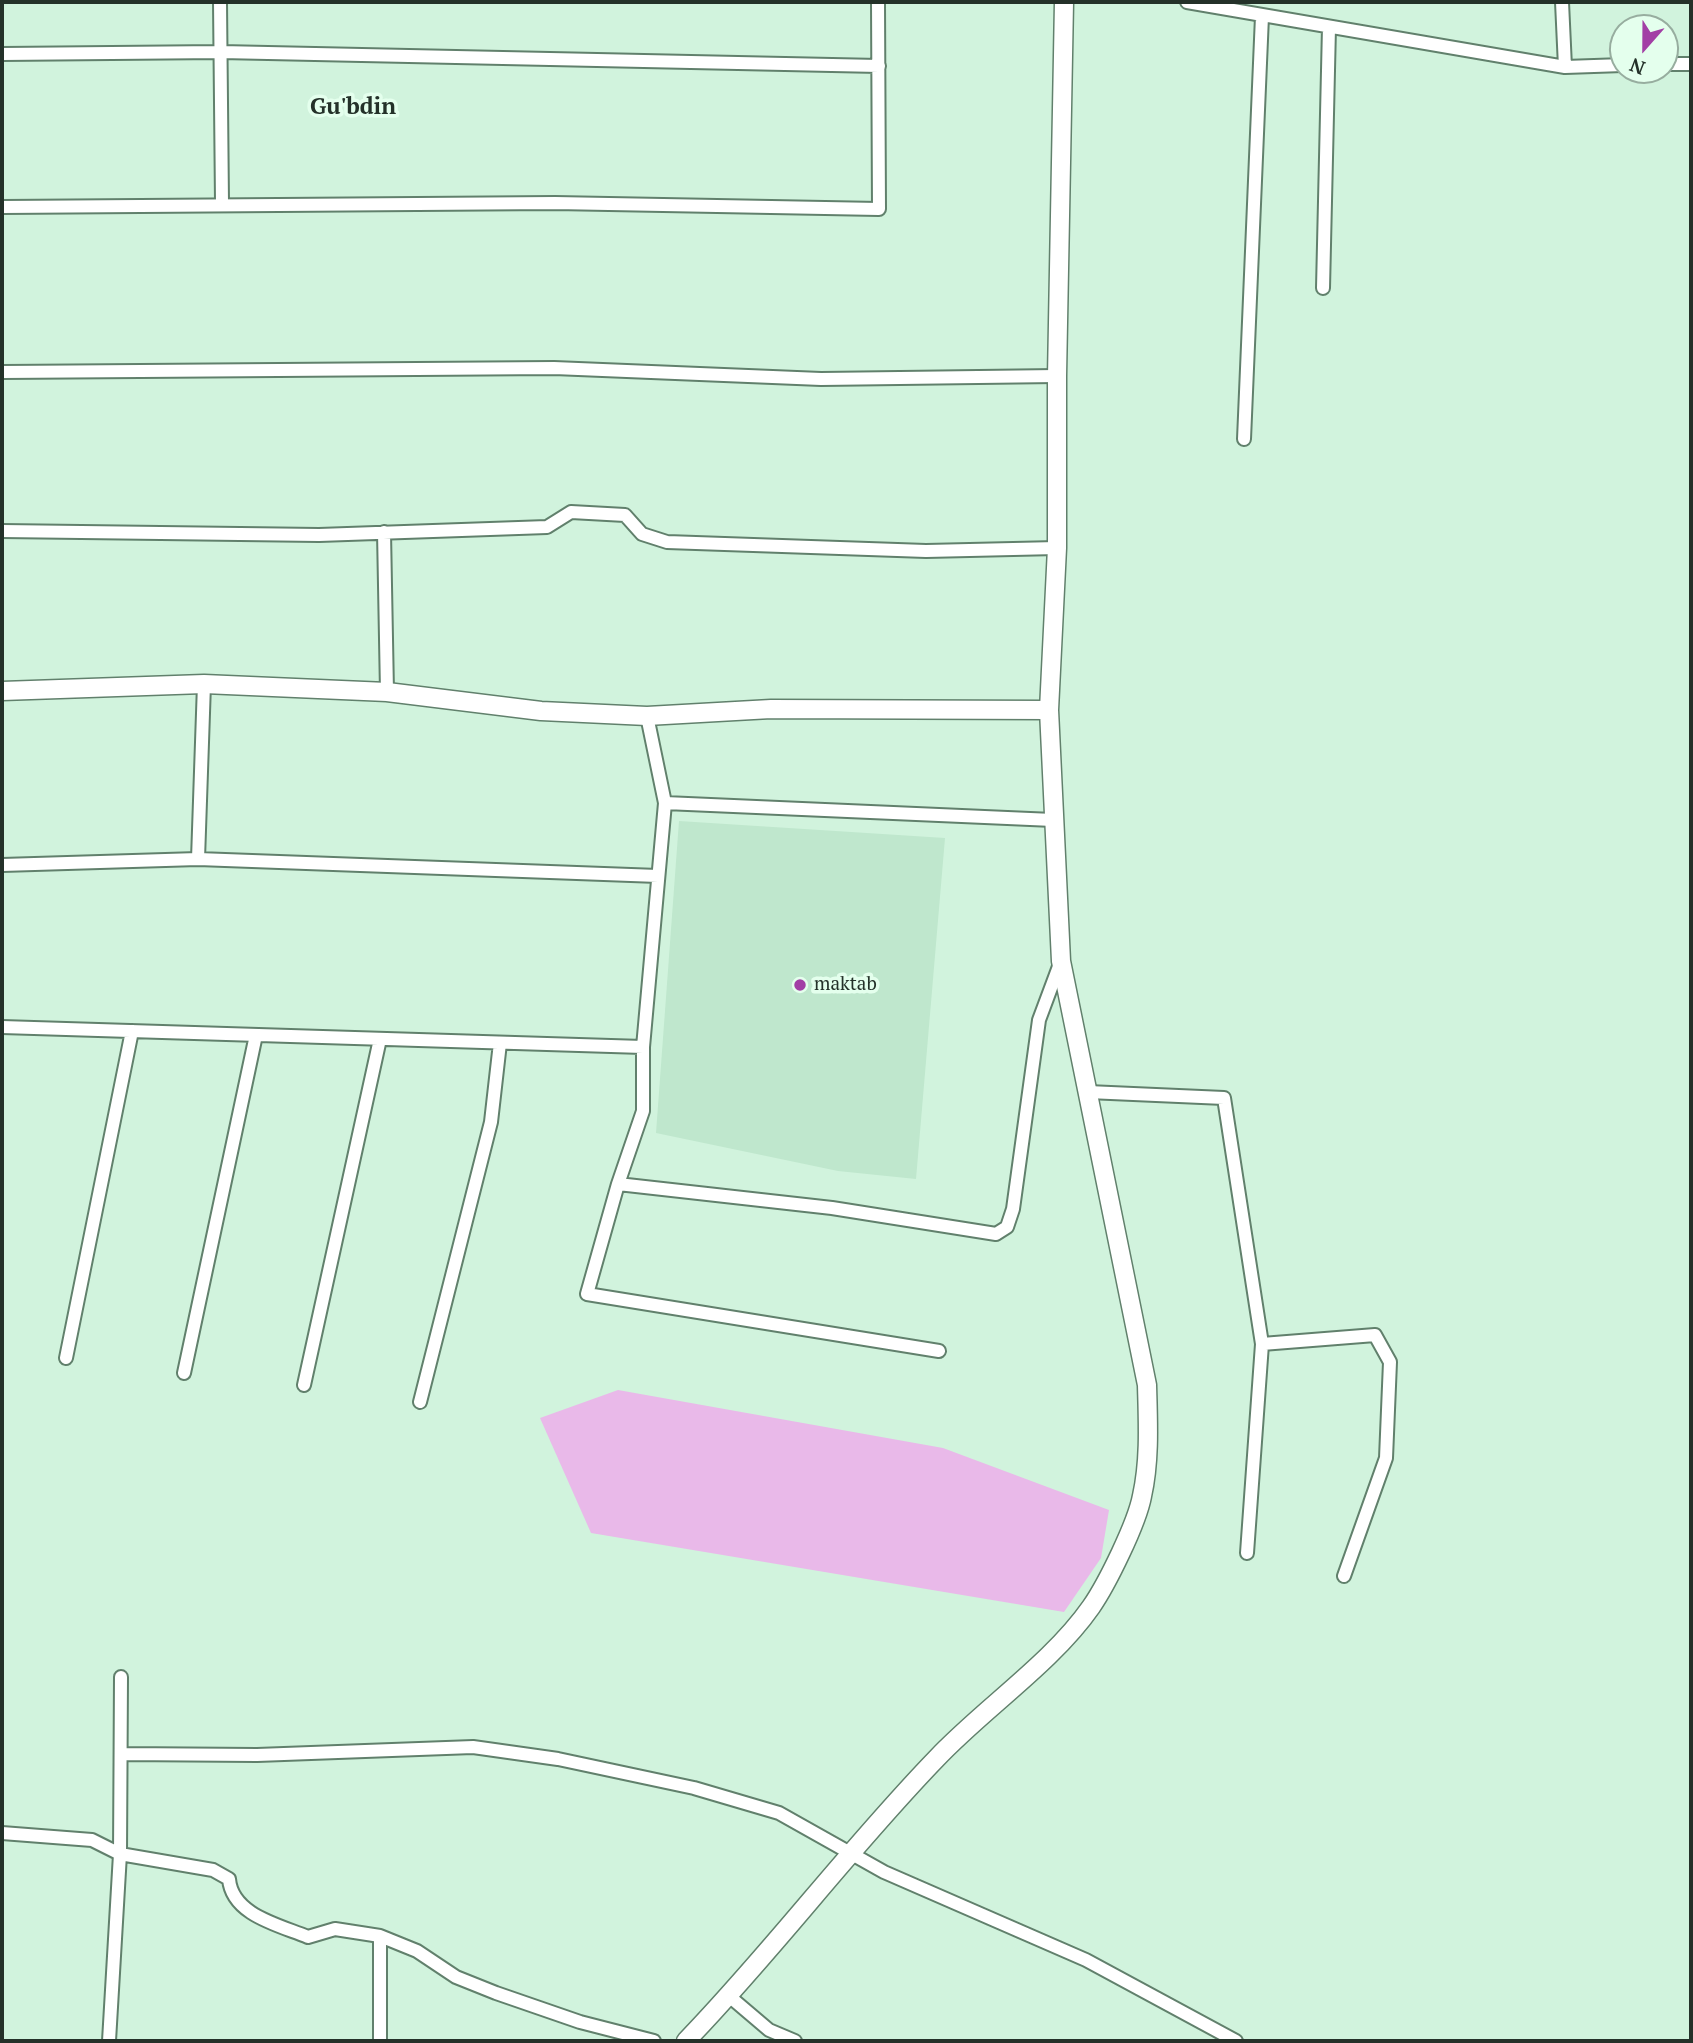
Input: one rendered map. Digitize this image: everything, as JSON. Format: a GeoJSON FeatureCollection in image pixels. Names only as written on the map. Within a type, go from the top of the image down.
{"type":"FeatureCollection","features":[{"type":"Feature","properties":{"kind":"street"},"geometry":{"type":"LineString","coordinates":[[220,2],[222,203]]}},
{"type":"Feature","properties":{"kind":"street"},"geometry":{"type":"LineString","coordinates":[[2,207],[222,203],[555,203],[879,209],[878,2]]}},
{"type":"Feature","properties":{"kind":"street"},"geometry":{"type":"LineString","coordinates":[[686,2041],[729,1996],[851,1852],[937,1758],[1063,1639],[1091,1607],[1142,1498],[1148,1441],[1147,1385],[1061,961],[1053,820],[1049,710],[1057,548],[1056,376],[1064,2]]}},
{"type":"Feature","properties":{"kind":"street"},"geometry":{"type":"LineString","coordinates":[[1187,2],[1565,67],[1609,65]]}},
{"type":"Feature","properties":{"kind":"street"},"geometry":{"type":"LineString","coordinates":[[1562,2],[1565,67]]}},
{"type":"Feature","properties":{"kind":"street"},"geometry":{"type":"LineString","coordinates":[[1244,439],[1262,16]]}},
{"type":"Feature","properties":{"kind":"street"},"geometry":{"type":"LineString","coordinates":[[1323,288],[1329,27]]}},
{"type":"Feature","properties":{"kind":"street"},"geometry":{"type":"LineString","coordinates":[[2,54],[221,52],[878,66]]}},
{"type":"Feature","properties":{"kind":"street"},"geometry":{"type":"LineString","coordinates":[[2,372],[554,368],[821,379],[1056,376]]}},
{"type":"Feature","properties":{"kind":"street"},"geometry":{"type":"LineString","coordinates":[[2,531],[319,535],[547,527],[571,512],[625,515],[642,534],[667,542],[926,551],[1057,548]]}},
{"type":"Feature","properties":{"kind":"street"},"geometry":{"type":"LineString","coordinates":[[384,532],[387,692]]}},
{"type":"Feature","properties":{"kind":"street"},"geometry":{"type":"LineString","coordinates":[[2,691],[204,684],[387,692],[541,711],[647,716],[771,709],[1049,710]]}},
{"type":"Feature","properties":{"kind":"street"},"geometry":{"type":"LineString","coordinates":[[198,859],[204,684]]}},
{"type":"Feature","properties":{"kind":"street"},"geometry":{"type":"LineString","coordinates":[[647,716],[665,803],[643,1047],[643,1111],[618,1184],[587,1294],[939,1351]]}},
{"type":"Feature","properties":{"kind":"street"},"geometry":{"type":"LineString","coordinates":[[665,803],[1053,820]]}},
{"type":"Feature","properties":{"kind":"street"},"geometry":{"type":"LineString","coordinates":[[2,865],[198,859],[658,876]]}},
{"type":"Feature","properties":{"kind":"street"},"geometry":{"type":"LineString","coordinates":[[618,1184],[832,1208],[996,1234],[1007,1227],[1013,1209],[1039,1020],[1061,961]]}},
{"type":"Feature","properties":{"kind":"street"},"geometry":{"type":"LineString","coordinates":[[2,1027],[643,1047]]}},
{"type":"Feature","properties":{"kind":"street"},"geometry":{"type":"LineString","coordinates":[[66,1358],[132,1031]]}},
{"type":"Feature","properties":{"kind":"street"},"geometry":{"type":"LineString","coordinates":[[184,1373],[256,1035]]}},
{"type":"Feature","properties":{"kind":"street"},"geometry":{"type":"LineString","coordinates":[[304,1385],[380,1039]]}},
{"type":"Feature","properties":{"kind":"street"},"geometry":{"type":"LineString","coordinates":[[420,1402],[491,1122],[500,1042]]}},
{"type":"Feature","properties":{"kind":"street"},"geometry":{"type":"LineString","coordinates":[[1087,1092],[1224,1098],[1262,1344],[1247,1553]]}},
{"type":"Feature","properties":{"kind":"street"},"geometry":{"type":"LineString","coordinates":[[1262,1344],[1376,1335],[1390,1362],[1386,1458],[1344,1576]]}},
{"type":"Feature","properties":{"kind":"street"},"geometry":{"type":"LineString","coordinates":[[109,2041],[120,1854],[121,1677]]}},
{"type":"Feature","properties":{"kind":"street"},"geometry":{"type":"LineString","coordinates":[[121,1754],[257,1755],[485,1749],[558,1759],[694,1788],[779,1813],[884,1872],[1086,1960],[1236,2041]]}},
{"type":"Feature","properties":{"kind":"street"},"geometry":{"type":"LineString","coordinates":[[2,1833],[92,1840],[120,1854],[213,1870],[229,1879],[230,1894],[244,1909],[308,1937],[335,1928],[380,1936],[417,1951],[456,1977],[496,1993],[580,2022],[654,2041]]}},
{"type":"Feature","properties":{"kind":"street"},"geometry":{"type":"LineString","coordinates":[[380,1936],[380,2041]]}},
{"type":"Feature","properties":{"kind":"street"},"geometry":{"type":"LineString","coordinates":[[729,1996],[769,2030],[795,2041]]}},
{"type":"Feature","properties":{"kind":"shaded area","name":"maktab"},"geometry":{"type":"Polygon","coordinates":[[[679,821],[945,838],[916,1179],[838,1171],[656,1133],[679,821]]]}},
{"type":"Feature","properties":{"kind":"shaded area"},"geometry":{"type":"Polygon","coordinates":[[[618,1390],[943,1448],[1109,1510],[1101,1558],[1064,1612],[591,1533],[540,1418],[618,1390]]]}},
{"type":"Feature","properties":{"kind":"place","name":"maktab"},"geometry":{"type":"Point","coordinates":[800,985]}},
{"type":"Feature","properties":{"kind":"district","name":"Gu'bdin"},"geometry":{"type":"Point","coordinates":[353,107]}}]}
